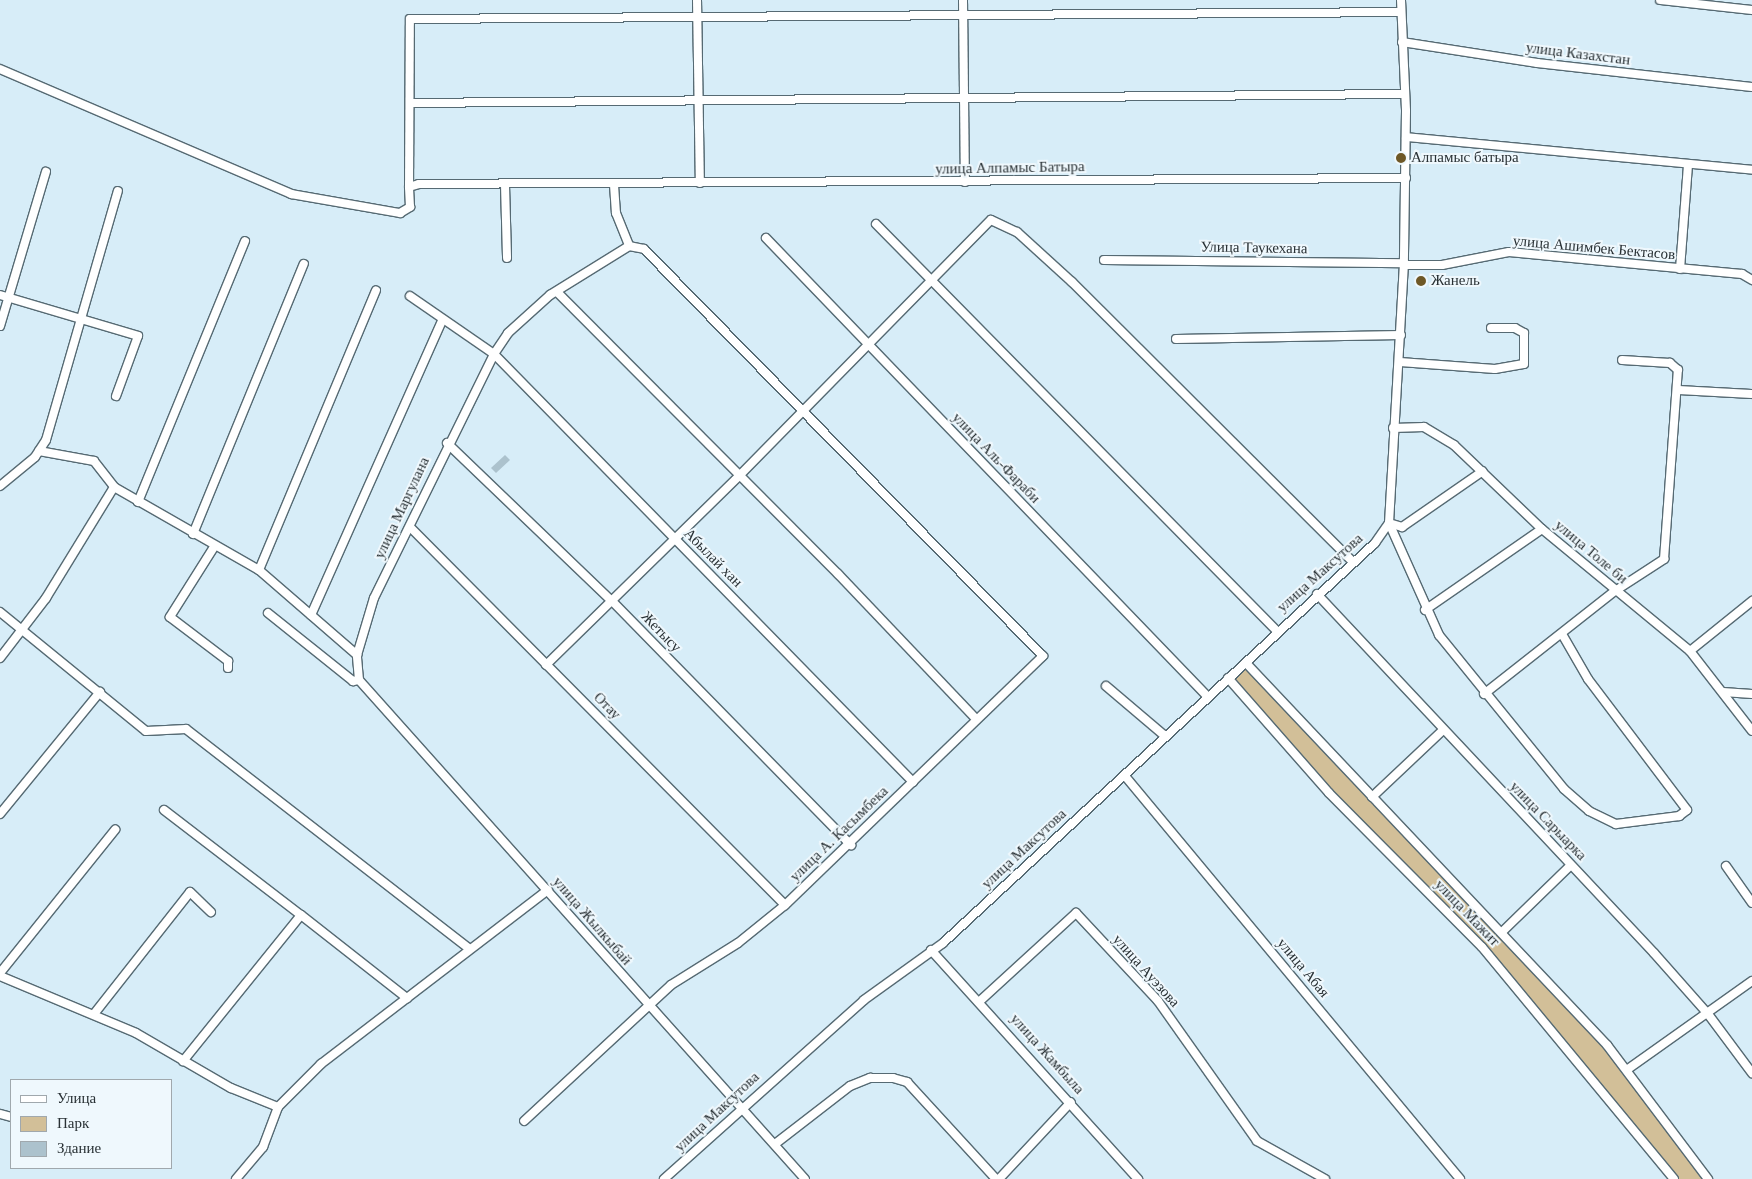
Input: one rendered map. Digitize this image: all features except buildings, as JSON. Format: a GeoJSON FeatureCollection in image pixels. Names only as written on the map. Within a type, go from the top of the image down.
{"type":"FeatureCollection","features":[{"type":"Feature","properties":{"kind":"street"},"geometry":{"type":"LineString","coordinates":[[697,0],[700,183]]}},
{"type":"Feature","properties":{"kind":"street"},"geometry":{"type":"LineString","coordinates":[[964,0],[962,96],[965,182]]}},
{"type":"Feature","properties":{"kind":"street"},"geometry":{"type":"LineString","coordinates":[[1402,0],[1403,94],[1406,137],[1404,264],[1400,362],[1393,428],[1389,523],[1425,610],[1484,694],[1589,812],[1626,826],[1679,816],[1687,810],[1588,679],[1562,634]]}},
{"type":"Feature","properties":{"kind":"street"},"geometry":{"type":"LineString","coordinates":[[1660,0],[1752,10]]}},
{"type":"Feature","properties":{"kind":"street"},"geometry":{"type":"LineString","coordinates":[[0,69],[291,194],[400,213],[410,207],[410,19],[964,13],[1401,12]]}},
{"type":"Feature","properties":{"kind":"street","name":"улица Казахстан"},"geometry":{"type":"LineString","coordinates":[[1402,42],[1537,63],[1752,87]]}},
{"type":"Feature","properties":{"kind":"street"},"geometry":{"type":"LineString","coordinates":[[410,103],[698,101],[962,96],[1403,94]]}},
{"type":"Feature","properties":{"kind":"street"},"geometry":{"type":"LineString","coordinates":[[1406,137],[1752,170]]}},
{"type":"Feature","properties":{"kind":"street"},"geometry":{"type":"LineString","coordinates":[[1680,269],[1688,165]]}},
{"type":"Feature","properties":{"kind":"street"},"geometry":{"type":"LineString","coordinates":[[0,326],[4,297],[46,172]]}},
{"type":"Feature","properties":{"kind":"street","name":"улица Алпамыс Батыра"},"geometry":{"type":"LineString","coordinates":[[409,187],[1406,178]]}},
{"type":"Feature","properties":{"kind":"street"},"geometry":{"type":"LineString","coordinates":[[614,185],[616,213],[629,246],[644,249],[803,411]]}},
{"type":"Feature","properties":{"kind":"street"},"geometry":{"type":"LineString","coordinates":[[505,186],[507,258]]}},
{"type":"Feature","properties":{"kind":"street"},"geometry":{"type":"LineString","coordinates":[[0,486],[39,451],[118,190]]}},
{"type":"Feature","properties":{"kind":"street"},"geometry":{"type":"LineString","coordinates":[[546,665],[740,476],[990,220],[1017,232],[1352,561]]}},
{"type":"Feature","properties":{"kind":"street"},"geometry":{"type":"LineString","coordinates":[[876,224],[1277,631]]}},
{"type":"Feature","properties":{"kind":"street","name":"улица Аль-Фараби"},"geometry":{"type":"LineString","coordinates":[[766,238],[1207,696]]}},
{"type":"Feature","properties":{"kind":"street"},"geometry":{"type":"LineString","coordinates":[[138,502],[245,241]]}},
{"type":"Feature","properties":{"kind":"street","name":"улица Маргулана"},"geometry":{"type":"LineString","coordinates":[[359,680],[357,655],[374,598],[410,526],[447,443],[494,354],[508,332],[557,292],[629,246]]}},
{"type":"Feature","properties":{"kind":"street","name":"улица Ашимбек Бектасов"},"geometry":{"type":"LineString","coordinates":[[1404,264],[1442,265],[1509,252],[1742,274],[1752,280]]}},
{"type":"Feature","properties":{"kind":"street","name":"Улица Таукехана"},"geometry":{"type":"LineString","coordinates":[[1104,260],[1404,264]]}},
{"type":"Feature","properties":{"kind":"street"},"geometry":{"type":"LineString","coordinates":[[193,534],[304,264]]}},
{"type":"Feature","properties":{"kind":"street"},"geometry":{"type":"LineString","coordinates":[[259,570],[376,290]]}},
{"type":"Feature","properties":{"kind":"street"},"geometry":{"type":"LineString","coordinates":[[557,292],[740,476],[974,718]]}},
{"type":"Feature","properties":{"kind":"street","name":"Абылай хан"},"geometry":{"type":"LineString","coordinates":[[410,296],[442,321],[494,354],[913,782]]}},
{"type":"Feature","properties":{"kind":"street"},"geometry":{"type":"LineString","coordinates":[[4,297],[138,336],[116,396]]}},
{"type":"Feature","properties":{"kind":"street"},"geometry":{"type":"LineString","coordinates":[[312,615],[442,321]]}},
{"type":"Feature","properties":{"kind":"street"},"geometry":{"type":"LineString","coordinates":[[1400,362],[1496,370],[1524,364],[1524,333],[1515,328],[1491,328]]}},
{"type":"Feature","properties":{"kind":"street"},"geometry":{"type":"LineString","coordinates":[[1176,339],[1401,335]]}},
{"type":"Feature","properties":{"kind":"street"},"geometry":{"type":"LineString","coordinates":[[1484,694],[1562,634],[1615,590],[1664,559],[1678,370],[1670,363],[1622,360]]}},
{"type":"Feature","properties":{"kind":"street"},"geometry":{"type":"LineString","coordinates":[[1678,390],[1752,394]]}},
{"type":"Feature","properties":{"kind":"street","name":"улица А. Касымбека"},"geometry":{"type":"LineString","coordinates":[[524,1121],[650,1008],[671,985],[738,943],[785,905],[851,845],[974,718],[1036,666],[1043,656],[1037,646],[1029,644],[803,411]]}},
{"type":"Feature","properties":{"kind":"street","name":"улица Толе би"},"geometry":{"type":"LineString","coordinates":[[1393,428],[1424,427],[1440,434],[1483,471],[1542,529],[1690,651],[1752,731]]}},
{"type":"Feature","properties":{"kind":"street","name":"Жетысу"},"geometry":{"type":"LineString","coordinates":[[447,443],[612,601],[851,845]]}},
{"type":"Feature","properties":{"kind":"street"},"geometry":{"type":"LineString","coordinates":[[39,451],[94,461],[114,487],[214,547],[259,570],[357,655]]}},
{"type":"Feature","properties":{"kind":"street"},"geometry":{"type":"LineString","coordinates":[[1389,523],[1402,526],[1483,471]]}},
{"type":"Feature","properties":{"kind":"street"},"geometry":{"type":"LineString","coordinates":[[0,658],[22,630],[114,487]]}},
{"type":"Feature","properties":{"kind":"street","name":"улица Максутова"},"geometry":{"type":"LineString","coordinates":[[664,1179],[864,1000],[931,950],[1124,776],[1352,561],[1375,543],[1389,523]]}},
{"type":"Feature","properties":{"kind":"street","name":"Отау"},"geometry":{"type":"LineString","coordinates":[[410,526],[785,905]]}},
{"type":"Feature","properties":{"kind":"street"},"geometry":{"type":"LineString","coordinates":[[1425,610],[1542,529]]}},
{"type":"Feature","properties":{"kind":"street"},"geometry":{"type":"LineString","coordinates":[[214,547],[170,616],[193,639],[228,661],[228,668]]}},
{"type":"Feature","properties":{"kind":"street","name":"улица Сарыарка"},"geometry":{"type":"LineString","coordinates":[[1317,594],[1442,731],[1571,865],[1708,1014],[1752,1073]]}},
{"type":"Feature","properties":{"kind":"street"},"geometry":{"type":"LineString","coordinates":[[1690,651],[1752,601]]}},
{"type":"Feature","properties":{"kind":"street"},"geometry":{"type":"LineString","coordinates":[[0,612],[146,731],[186,729],[470,949]]}},
{"type":"Feature","properties":{"kind":"street"},"geometry":{"type":"LineString","coordinates":[[268,613],[353,681],[359,680]]}},
{"type":"Feature","properties":{"kind":"street"},"geometry":{"type":"LineString","coordinates":[[1246,663],[1502,932],[1628,1069],[1708,1179]]}},
{"type":"Feature","properties":{"kind":"street","name":"улица Мажит"},"geometry":{"type":"LineString","coordinates":[[1228,678],[1329,793],[1482,947],[1674,1179]]}},
{"type":"Feature","properties":{"kind":"street","name":"улица Жылкыбай"},"geometry":{"type":"LineString","coordinates":[[359,680],[548,890],[650,1008],[744,1108],[805,1179]]}},
{"type":"Feature","properties":{"kind":"street"},"geometry":{"type":"LineString","coordinates":[[1106,686],[1165,736]]}},
{"type":"Feature","properties":{"kind":"street"},"geometry":{"type":"LineString","coordinates":[[0,814],[100,692]]}},
{"type":"Feature","properties":{"kind":"street"},"geometry":{"type":"LineString","coordinates":[[1723,692],[1752,694]]}},
{"type":"Feature","properties":{"kind":"street"},"geometry":{"type":"LineString","coordinates":[[1372,797],[1442,731]]}},
{"type":"Feature","properties":{"kind":"street","name":"улица Абая"},"geometry":{"type":"LineString","coordinates":[[1124,776],[1460,1179]]}},
{"type":"Feature","properties":{"kind":"street"},"geometry":{"type":"LineString","coordinates":[[164,810],[407,998]]}},
{"type":"Feature","properties":{"kind":"street"},"geometry":{"type":"LineString","coordinates":[[115,830],[0,974],[94,1014],[263,1105],[278,1107]]}},
{"type":"Feature","properties":{"kind":"street"},"geometry":{"type":"LineString","coordinates":[[1502,932],[1571,865]]}},
{"type":"Feature","properties":{"kind":"street"},"geometry":{"type":"LineString","coordinates":[[1726,866],[1752,903]]}},
{"type":"Feature","properties":{"kind":"street"},"geometry":{"type":"LineString","coordinates":[[236,1179],[262,1147],[278,1107],[350,1039],[407,998],[548,890]]}},
{"type":"Feature","properties":{"kind":"street"},"geometry":{"type":"LineString","coordinates":[[94,1014],[190,892],[211,912]]}},
{"type":"Feature","properties":{"kind":"street","name":"улица Ауэзова"},"geometry":{"type":"LineString","coordinates":[[981,1000],[1076,913],[1158,1000],[1257,1141],[1325,1179]]}},
{"type":"Feature","properties":{"kind":"street"},"geometry":{"type":"LineString","coordinates":[[183,1061],[301,916]]}},
{"type":"Feature","properties":{"kind":"street","name":"улица Жамбыла"},"geometry":{"type":"LineString","coordinates":[[931,950],[981,1000],[1138,1179]]}},
{"type":"Feature","properties":{"kind":"street"},"geometry":{"type":"LineString","coordinates":[[1628,1069],[1752,982]]}},
{"type":"Feature","properties":{"kind":"street"},"geometry":{"type":"LineString","coordinates":[[775,1144],[850,1086],[870,1078],[893,1078],[907,1082],[997,1179],[1071,1102]]}},
{"type":"Feature","properties":{"kind":"green space"},"geometry":{"type":"Polygon","coordinates":[[[1244,661],[1625,1069],[1707,1179],[1675,1179],[1482,948],[1262,718],[1231,672],[1244,661]]]}},
{"type":"Feature","properties":{"kind":"place","name":"Алпамыс батыра"},"geometry":{"type":"Point","coordinates":[1401,158]}},
{"type":"Feature","properties":{"kind":"place","name":"Жанель"},"geometry":{"type":"Point","coordinates":[1421,281]}}]}
